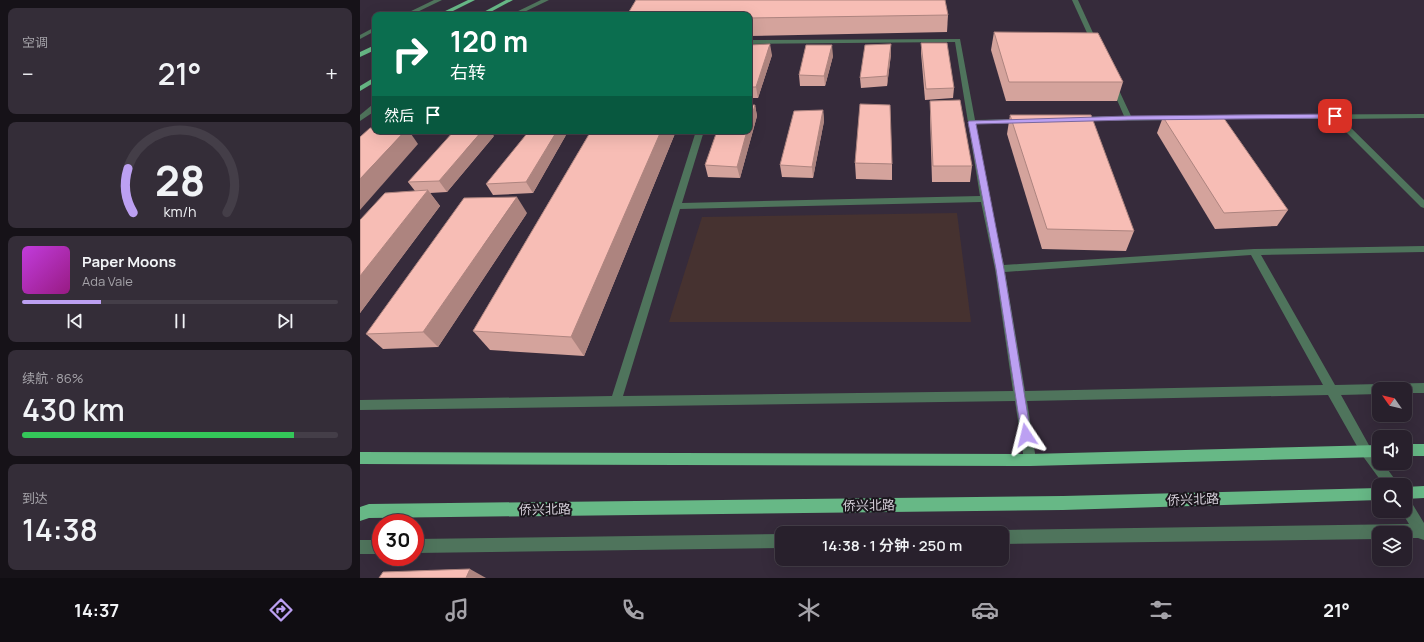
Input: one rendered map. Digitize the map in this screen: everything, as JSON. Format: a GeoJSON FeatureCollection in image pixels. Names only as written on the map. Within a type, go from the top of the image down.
{"type":"FeatureCollection","features":[{"type":"Feature","properties":{"kind":"main road"},"geometry":{"type":"LineString","coordinates":[[446,12],[472,0]]}},
{"type":"Feature","properties":{"kind":"main road"},"geometry":{"type":"LineString","coordinates":[[487,12],[510,0]]}},
{"type":"Feature","properties":{"kind":"main road"},"geometry":{"type":"LineString","coordinates":[[360,55],[372,49]]}},
{"type":"Feature","properties":{"kind":"main road"},"geometry":{"type":"LineString","coordinates":[[360,89],[372,81]]}},
{"type":"Feature","properties":{"kind":"main road"},"geometry":{"type":"LineString","coordinates":[[1412,450],[1424,450]]}},
{"type":"Feature","properties":{"kind":"main road"},"geometry":{"type":"LineString","coordinates":[[360,458],[1030,460],[1372,451]]}},
{"type":"Feature","properties":{"kind":"main road"},"geometry":{"type":"LineString","coordinates":[[1412,493],[1424,492]]}},
{"type":"Feature","properties":{"kind":"main road","name":"侨兴北路"},"geometry":{"type":"LineString","coordinates":[[360,514],[369,511],[1063,503],[1372,494]]}},
{"type":"Feature","properties":{"kind":"street"},"geometry":{"type":"LineString","coordinates":[[413,12],[439,0]]}},
{"type":"Feature","properties":{"kind":"street"},"geometry":{"type":"LineString","coordinates":[[520,12],[546,0]]}},
{"type":"Feature","properties":{"kind":"street"},"geometry":{"type":"LineString","coordinates":[[1075,0],[1100,56]]}},
{"type":"Feature","properties":{"kind":"street"},"geometry":{"type":"LineString","coordinates":[[360,37],[372,31]]}},
{"type":"Feature","properties":{"kind":"street"},"geometry":{"type":"LineString","coordinates":[[752,42],[958,40],[985,199],[1000,269],[1030,460]]}},
{"type":"Feature","properties":{"kind":"street"},"geometry":{"type":"LineString","coordinates":[[1110,76],[1128,118]]}},
{"type":"Feature","properties":{"kind":"street"},"geometry":{"type":"LineString","coordinates":[[360,119],[372,109]]}},
{"type":"Feature","properties":{"kind":"street"},"geometry":{"type":"LineString","coordinates":[[1335,116],[1424,205]]}},
{"type":"Feature","properties":{"kind":"street"},"geometry":{"type":"LineString","coordinates":[[1200,117],[1424,116]]}},
{"type":"Feature","properties":{"kind":"street"},"geometry":{"type":"LineString","coordinates":[[1074,120],[1184,118]]}},
{"type":"Feature","properties":{"kind":"street"},"geometry":{"type":"LineString","coordinates":[[972,122],[1026,121]]}},
{"type":"Feature","properties":{"kind":"street"},"geometry":{"type":"LineString","coordinates":[[616,401],[699,134]]}},
{"type":"Feature","properties":{"kind":"street"},"geometry":{"type":"LineString","coordinates":[[677,206],[985,199]]}},
{"type":"Feature","properties":{"kind":"street"},"geometry":{"type":"LineString","coordinates":[[1000,269],[1254,252],[1424,249]]}},
{"type":"Feature","properties":{"kind":"street"},"geometry":{"type":"LineString","coordinates":[[1254,252],[1366,451],[1387,478]]}},
{"type":"Feature","properties":{"kind":"street"},"geometry":{"type":"LineString","coordinates":[[1412,388],[1424,388]]}},
{"type":"Feature","properties":{"kind":"street"},"geometry":{"type":"LineString","coordinates":[[360,405],[1019,396],[1372,389]]}},
{"type":"Feature","properties":{"kind":"street"},"geometry":{"type":"LineString","coordinates":[[1412,516],[1423,533]]}},
{"type":"Feature","properties":{"kind":"street"},"geometry":{"type":"LineString","coordinates":[[1009,537],[1423,533]]}},
{"type":"Feature","properties":{"kind":"street"},"geometry":{"type":"LineString","coordinates":[[424,546],[775,541]]}},
{"type":"Feature","properties":{"kind":"street"},"geometry":{"type":"LineString","coordinates":[[360,547],[372,547]]}},
{"type":"Feature","properties":{"kind":"shaded area"},"geometry":{"type":"Polygon","coordinates":[[[957,213],[971,322],[669,322],[702,217],[957,213]]]}},
{"type":"Feature","properties":{"kind":"building"},"geometry":{"type":"Polygon","coordinates":[[[636,0],[945,0],[948,15],[752,18],[752,12],[629,12],[636,0]]]}},
{"type":"Feature","properties":{"kind":"building"},"geometry":{"type":"Polygon","coordinates":[[[994,32],[1098,33],[1123,82],[1009,82],[994,32]]]}},
{"type":"Feature","properties":{"kind":"building"},"geometry":{"type":"Polygon","coordinates":[[[921,43],[947,43],[954,88],[926,89],[921,43]]]}},
{"type":"Feature","properties":{"kind":"building"},"geometry":{"type":"Polygon","coordinates":[[[770,44],[756,87],[752,87],[752,45],[770,44]]]}},
{"type":"Feature","properties":{"kind":"building"},"geometry":{"type":"Polygon","coordinates":[[[891,44],[887,76],[860,78],[865,45],[891,44]]]}},
{"type":"Feature","properties":{"kind":"building"},"geometry":{"type":"Polygon","coordinates":[[[806,45],[832,45],[824,76],[799,75],[806,45]]]}},
{"type":"Feature","properties":{"kind":"building"},"geometry":{"type":"Polygon","coordinates":[[[960,100],[972,166],[933,166],[930,101],[960,100]]]}},
{"type":"Feature","properties":{"kind":"building"},"geometry":{"type":"Polygon","coordinates":[[[860,104],[890,105],[892,164],[855,163],[860,104]]]}},
{"type":"Feature","properties":{"kind":"building"},"geometry":{"type":"Polygon","coordinates":[[[752,105],[755,105],[752,115],[752,105]]]}},
{"type":"Feature","properties":{"kind":"building"},"geometry":{"type":"Polygon","coordinates":[[[823,110],[812,167],[780,165],[794,111],[823,110]]]}},
{"type":"Feature","properties":{"kind":"building"},"geometry":{"type":"Polygon","coordinates":[[[1010,115],[1091,115],[1134,231],[1047,229],[1010,115]]]}},
{"type":"Feature","properties":{"kind":"building"},"geometry":{"type":"Polygon","coordinates":[[[1163,117],[1223,117],[1288,210],[1224,213],[1163,117]]]}},
{"type":"Feature","properties":{"kind":"building"},"geometry":{"type":"Polygon","coordinates":[[[370,128],[372,128],[372,134],[402,134],[360,179],[360,137],[370,128]]]}},
{"type":"Feature","properties":{"kind":"building"},"geometry":{"type":"Polygon","coordinates":[[[451,134],[479,134],[439,181],[408,182],[451,134]]]}},
{"type":"Feature","properties":{"kind":"building"},"geometry":{"type":"Polygon","coordinates":[[[527,134],[555,134],[526,182],[486,184],[527,134]]]}},
{"type":"Feature","properties":{"kind":"building"},"geometry":{"type":"Polygon","coordinates":[[[589,134],[660,134],[571,337],[473,331],[589,134]]]}},
{"type":"Feature","properties":{"kind":"building"},"geometry":{"type":"Polygon","coordinates":[[[716,134],[746,134],[737,167],[705,165],[716,134]]]}},
{"type":"Feature","properties":{"kind":"building"},"geometry":{"type":"Polygon","coordinates":[[[428,190],[360,276],[360,220],[385,193],[428,190]]]}},
{"type":"Feature","properties":{"kind":"building"},"geometry":{"type":"Polygon","coordinates":[[[517,197],[423,332],[366,334],[464,198],[517,197]]]}},
{"type":"Feature","properties":{"kind":"building"},"geometry":{"type":"Polygon","coordinates":[[[470,569],[466,578],[379,578],[383,572],[470,569]]]}},
{"type":"Feature","properties":{"kind":"route"},"geometry":{"type":"LineString","coordinates":[[1026,435],[1000,269],[985,199],[972,122],[1128,118],[1335,116]]}}]}
